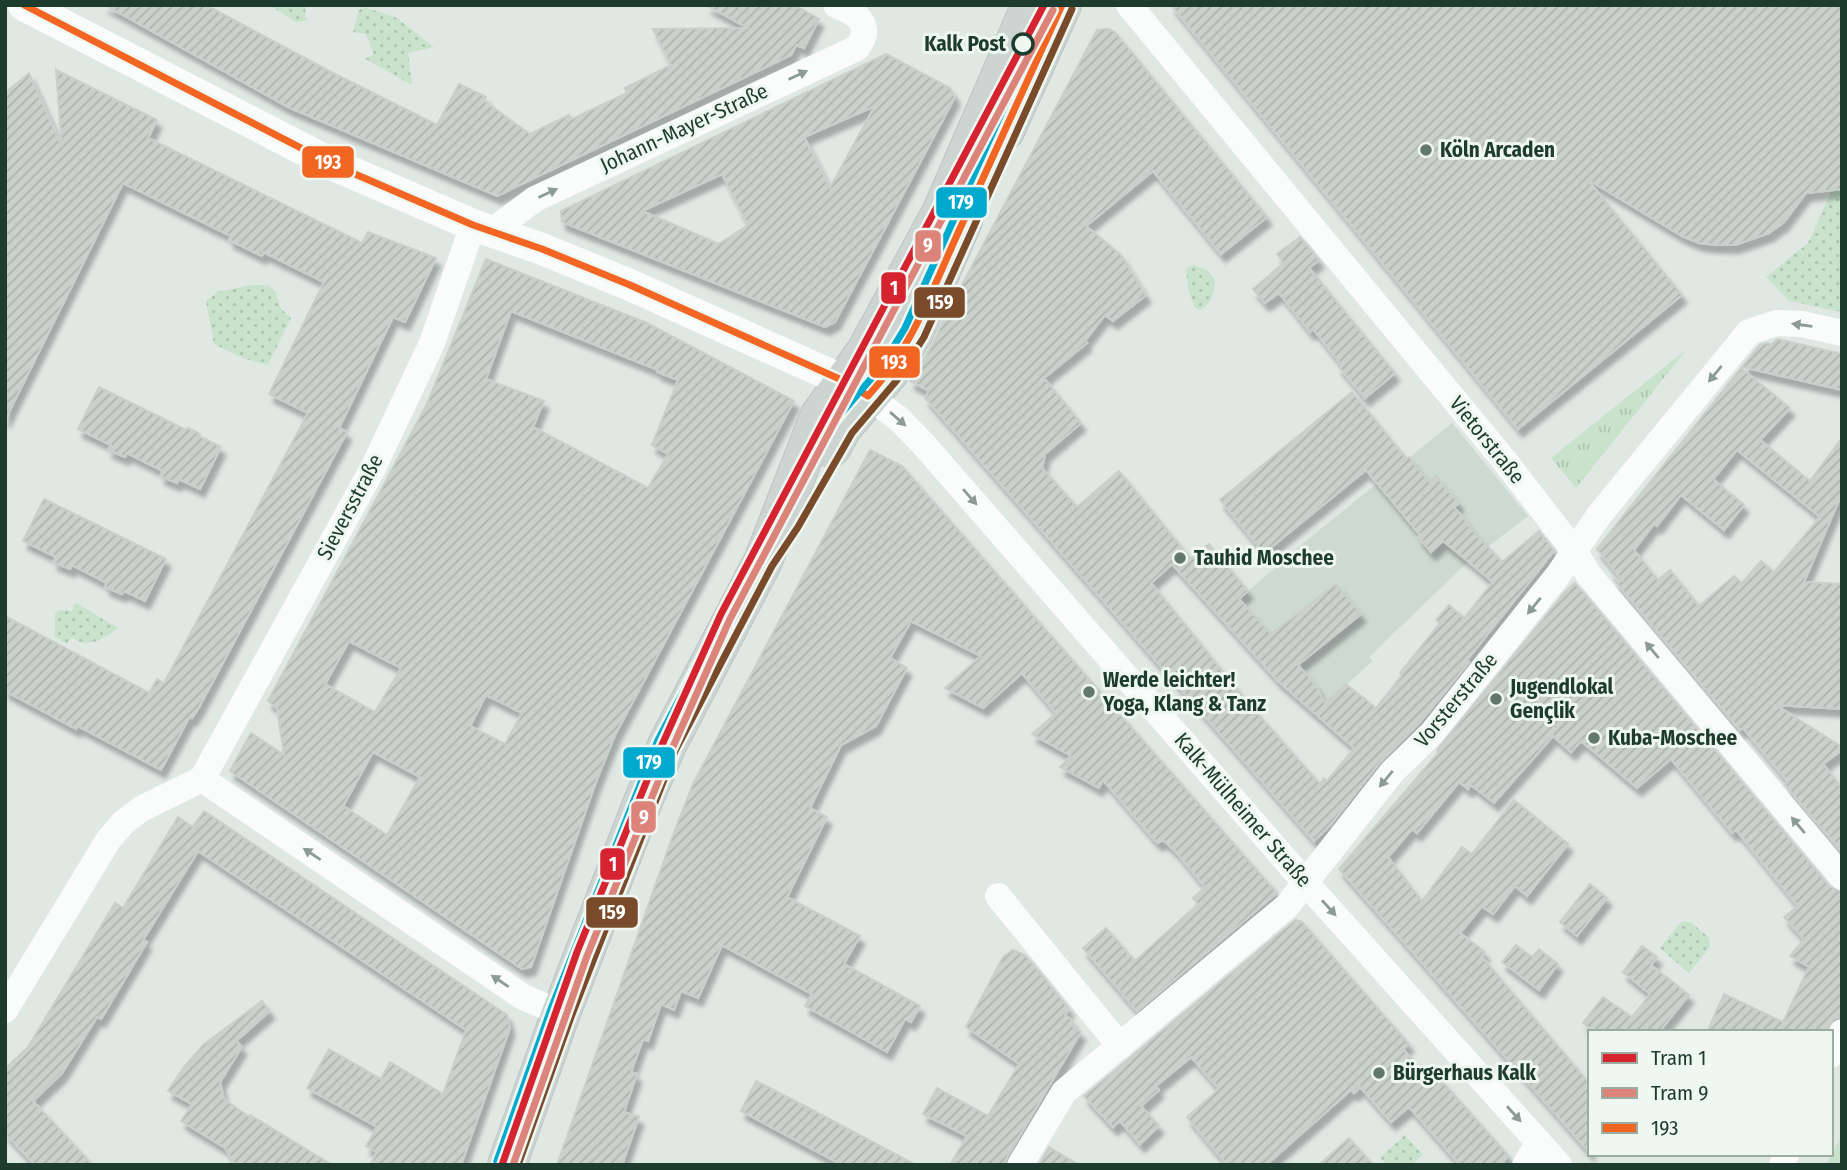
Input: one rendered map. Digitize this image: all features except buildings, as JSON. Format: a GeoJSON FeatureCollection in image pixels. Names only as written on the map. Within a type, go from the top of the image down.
{"type":"FeatureCollection","features":[{"type":"Feature","properties":{"kind":"main road"},"geometry":{"type":"LineString","coordinates":[[514,1162],[561,1013],[667,745],[763,561],[789,522],[843,426],[866,351],[942,211],[1031,5]]}},
{"type":"Feature","properties":{"kind":"main road"},"geometry":{"type":"LineString","coordinates":[[856,388],[889,373],[925,311],[1062,5]]}},
{"type":"Feature","properties":{"kind":"street"},"geometry":{"type":"LineString","coordinates":[[24,5],[334,165],[483,228],[630,285],[856,388]]}},
{"type":"Feature","properties":{"kind":"street","name":"Johann-Mayer-Straße"},"geometry":{"type":"LineString","coordinates":[[483,228],[535,199],[834,58],[849,54],[861,43],[862,22],[853,12],[836,5]]}},
{"type":"Feature","properties":{"kind":"street","name":"Vietorstraße"},"geometry":{"type":"LineString","coordinates":[[1129,5],[1504,460],[1575,552],[1588,574],[1842,877]]}},
{"type":"Feature","properties":{"kind":"street","name":"Sieversstraße"},"geometry":{"type":"LineString","coordinates":[[202,779],[373,468],[483,228]]}},
{"type":"Feature","properties":{"kind":"street","name":"Vorsterstraße"},"geometry":{"type":"LineString","coordinates":[[1020,1165],[1064,1092],[1287,906],[1392,772],[1432,733],[1575,552],[1600,514],[1749,332],[1776,323],[1802,324],[1842,333]]}},
{"type":"Feature","properties":{"kind":"street","name":"Kalk-Mülheimer Straße"},"geometry":{"type":"LineString","coordinates":[[856,388],[899,419],[925,446],[1305,882],[1559,1165]]}},
{"type":"Feature","properties":{"kind":"street"},"geometry":{"type":"LineString","coordinates":[[5,1010],[109,839],[124,822],[142,809],[202,779],[523,997],[561,1013]]}},
{"type":"Feature","properties":{"kind":"street"},"geometry":{"type":"LineString","coordinates":[[998,896],[1120,1046]]}},
{"type":"Feature","properties":{"kind":"street"},"geometry":{"type":"LineString","coordinates":[[1833,1051],[1842,1032]]}},
{"type":"Feature","properties":{"kind":"street"},"geometry":{"type":"LineString","coordinates":[[1525,1165],[1539,1142]]}},
{"type":"Feature","properties":{"kind":"shaded area"},"geometry":{"type":"Polygon","coordinates":[[[1452,423],[1528,516],[1468,562],[1369,657],[1373,661],[1325,703],[1315,683],[1239,599],[1302,544],[1452,423]]]}},
{"type":"Feature","properties":{"kind":"green space"},"geometry":{"type":"Polygon","coordinates":[[[269,5],[306,5],[305,17],[310,20],[296,22],[269,5]]]}},
{"type":"Feature","properties":{"kind":"green space"},"geometry":{"type":"Polygon","coordinates":[[[364,7],[397,18],[434,47],[408,53],[412,85],[364,58],[374,55],[366,34],[353,32],[359,10],[364,7]]]}},
{"type":"Feature","properties":{"kind":"green space"},"geometry":{"type":"Polygon","coordinates":[[[1842,189],[1842,312],[1789,301],[1766,277],[1808,243],[1832,190],[1842,189]]]}},
{"type":"Feature","properties":{"kind":"green space"},"geometry":{"type":"Polygon","coordinates":[[[1194,265],[1208,271],[1215,280],[1210,301],[1200,310],[1195,308],[1188,289],[1186,268],[1194,265]]]}},
{"type":"Feature","properties":{"kind":"green space"},"geometry":{"type":"Polygon","coordinates":[[[251,285],[268,285],[275,291],[281,309],[291,318],[268,365],[245,359],[214,344],[206,301],[217,292],[251,285]]]}},
{"type":"Feature","properties":{"kind":"green space"},"geometry":{"type":"Polygon","coordinates":[[[1687,349],[1576,488],[1551,458],[1687,349]]]}},
{"type":"Feature","properties":{"kind":"green space"},"geometry":{"type":"Polygon","coordinates":[[[76,603],[118,628],[89,643],[72,637],[67,644],[55,637],[55,614],[59,610],[72,611],[76,603]]]}},
{"type":"Feature","properties":{"kind":"green space"},"geometry":{"type":"Polygon","coordinates":[[[1681,922],[1691,922],[1709,938],[1710,947],[1689,973],[1660,948],[1681,922]]]}},
{"type":"Feature","properties":{"kind":"green space"},"geometry":{"type":"Polygon","coordinates":[[[1405,1135],[1423,1155],[1411,1165],[1386,1165],[1380,1157],[1405,1135]]]}},
{"type":"Feature","properties":{"kind":"green space"},"geometry":{"type":"Polygon","coordinates":[[[1842,1135],[1842,1165],[1826,1165],[1842,1135]]]}},
{"type":"Feature","properties":{"kind":"tram line","name":"1"},"geometry":{"type":"LineString","coordinates":[[502,1165],[577,952],[657,756],[721,614],[1044,5]]}},
{"type":"Feature","properties":{"kind":"tram line","name":"9"},"geometry":{"type":"LineString","coordinates":[[513,1165],[587,956],[667,760],[730,619],[1053,10]]}},
{"type":"Feature","properties":{"kind":"transit line","name":"193"},"geometry":{"type":"LineString","coordinates":[[24,5],[334,165],[473,225],[542,249],[630,285],[844,381],[868,396],[897,359],[919,319],[1062,5]]}},
{"type":"Feature","properties":{"kind":"transit line","name":"179"},"geometry":{"type":"LineString","coordinates":[[497,1161],[551,1009],[658,740],[754,556],[834,422],[881,367],[905,328],[1050,5]]}},
{"type":"Feature","properties":{"kind":"transit line","name":"159"},"geometry":{"type":"LineString","coordinates":[[518,1165],[571,1017],[676,749],[772,566],[798,527],[852,433],[897,380],[924,337],[1072,9]]}},
{"type":"Feature","properties":{"kind":"place","name":"Kalk Post"},"geometry":{"type":"Point","coordinates":[1023,44]}},
{"type":"Feature","properties":{"kind":"place","name":"Köln Arcaden"},"geometry":{"type":"Point","coordinates":[1426,150]}},
{"type":"Feature","properties":{"kind":"place","name":"Tauhid Moschee"},"geometry":{"type":"Point","coordinates":[1180,558]}},
{"type":"Feature","properties":{"kind":"place","name":"Werde leichter! Yoga, Klang & Tanz"},"geometry":{"type":"Point","coordinates":[1089,692]}},
{"type":"Feature","properties":{"kind":"place","name":"Jugendlokal Gençlik"},"geometry":{"type":"Point","coordinates":[1496,699]}},
{"type":"Feature","properties":{"kind":"place","name":"Kuba-Moschee"},"geometry":{"type":"Point","coordinates":[1594,738]}},
{"type":"Feature","properties":{"kind":"place","name":"Bürgerhaus Kalk"},"geometry":{"type":"Point","coordinates":[1379,1073]}}]}
